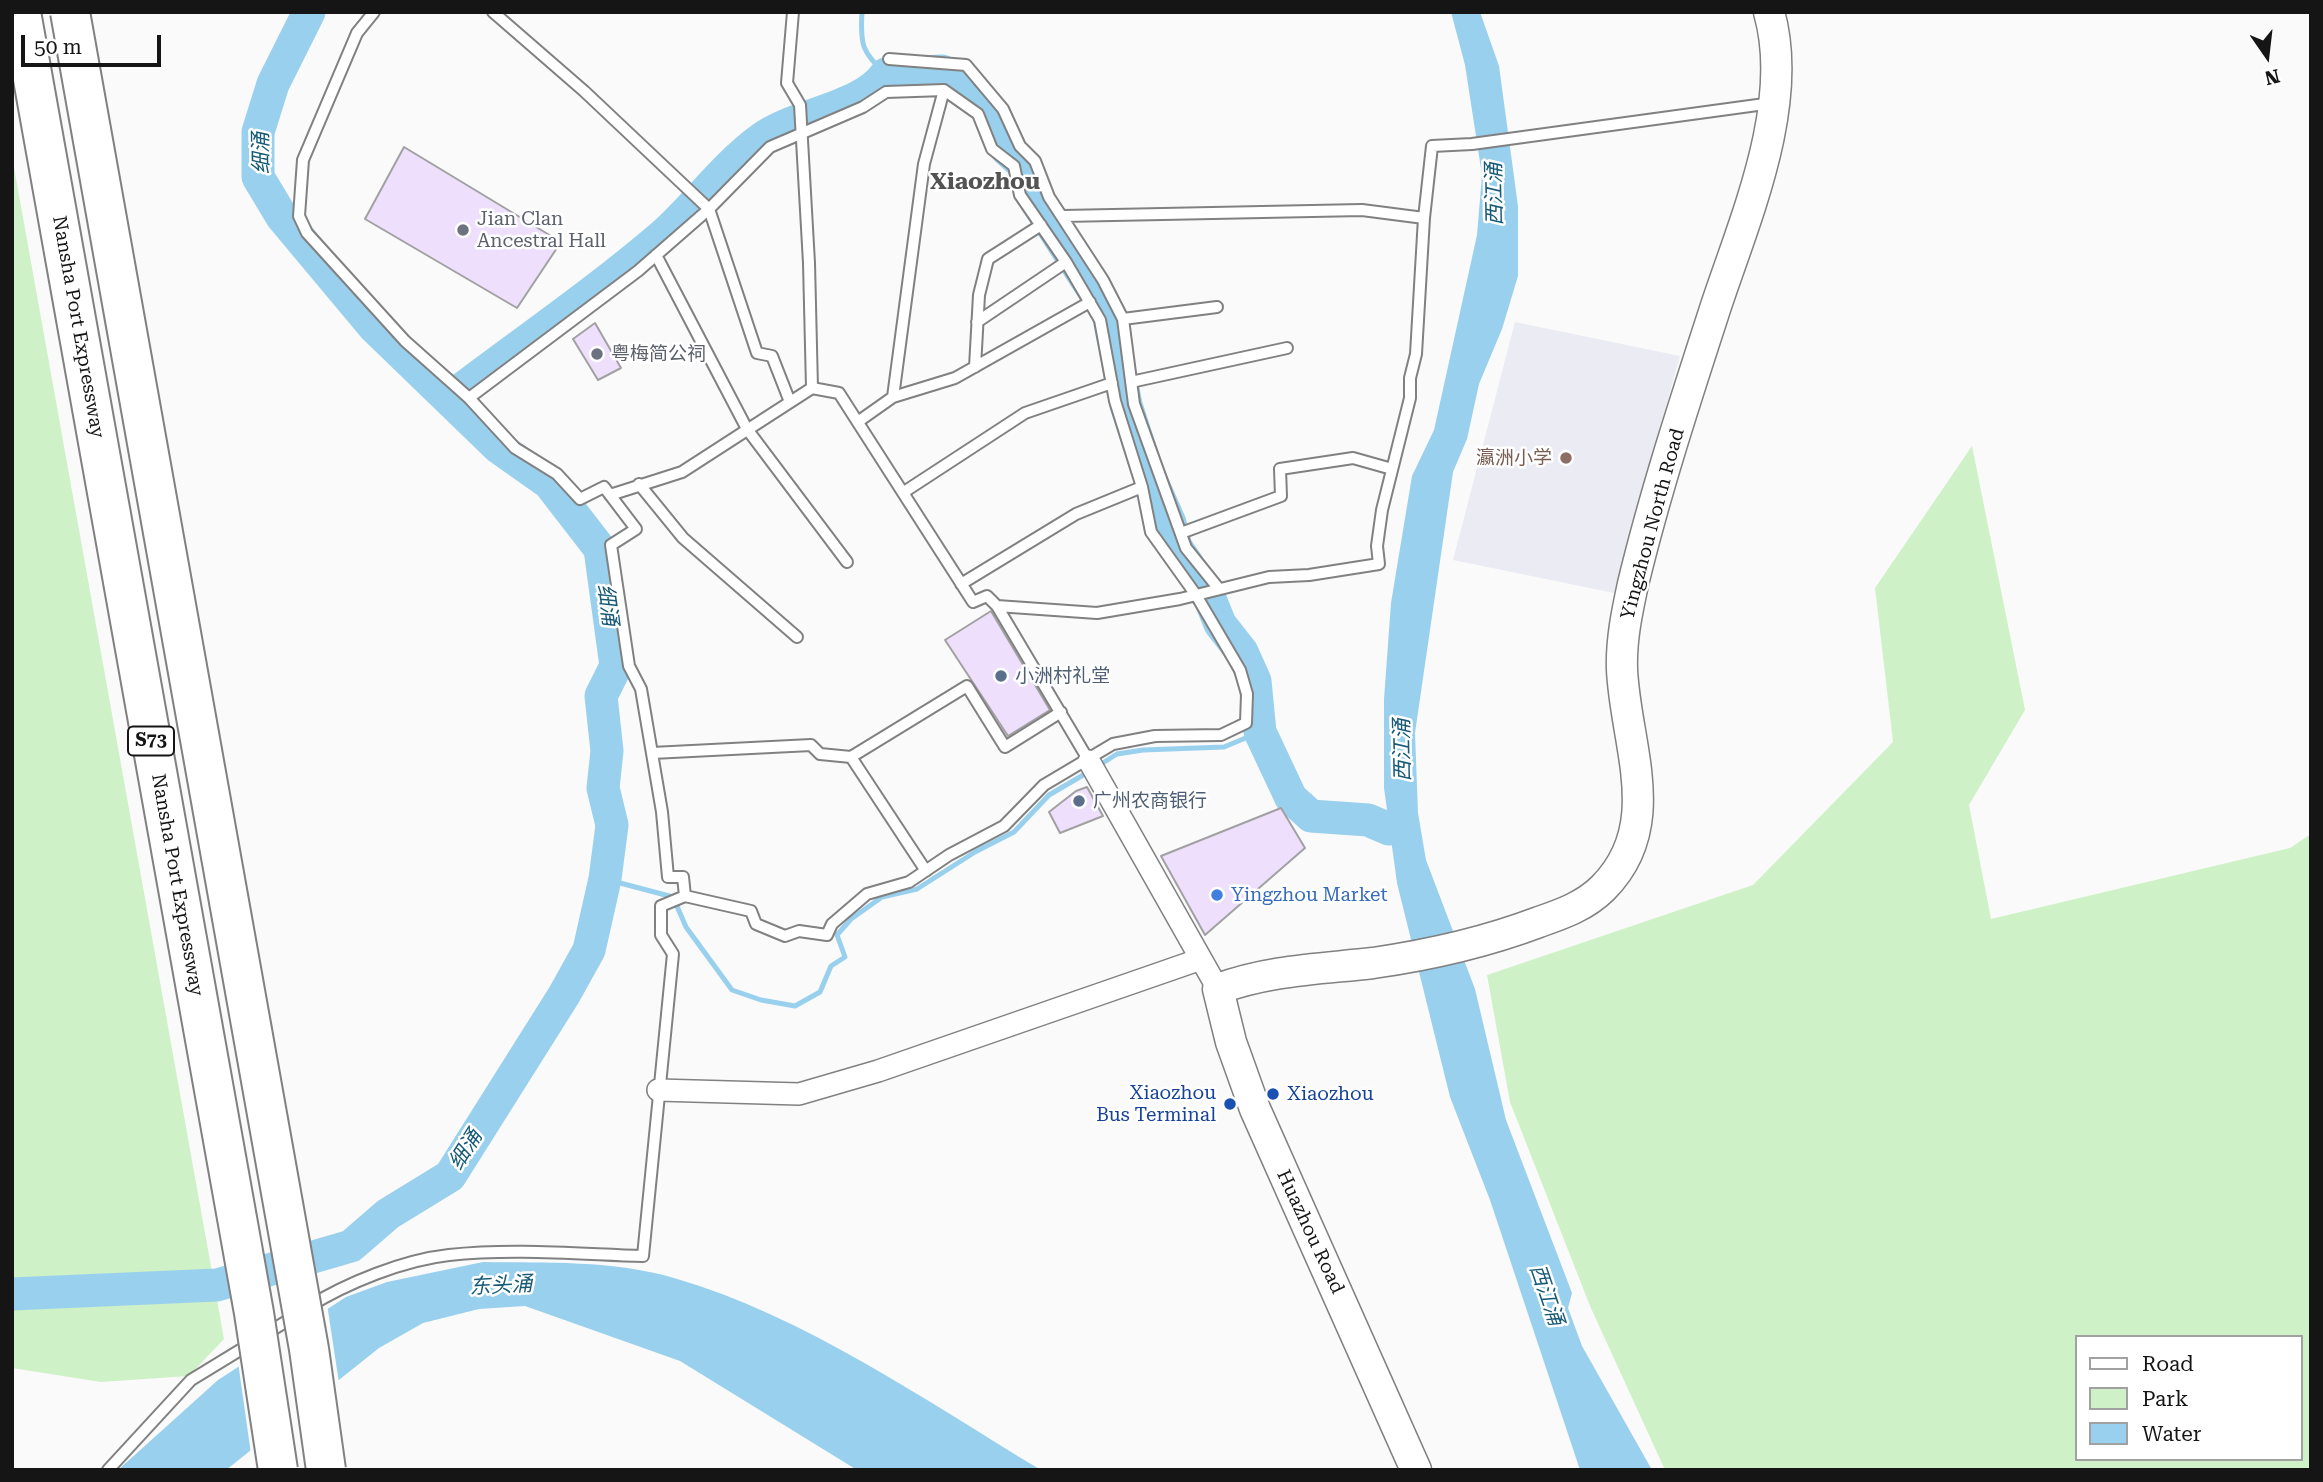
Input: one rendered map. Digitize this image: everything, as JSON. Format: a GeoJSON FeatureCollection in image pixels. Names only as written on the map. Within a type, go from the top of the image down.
{"type":"FeatureCollection","features":[{"type":"Feature","properties":{"kind":"highway","name":"Nansha Port Expressway"},"geometry":{"type":"LineString","coordinates":[[21,12],[254,1314],[278,1470]]}},
{"type":"Feature","properties":{"kind":"highway","name":"S73"},"geometry":{"type":"LineString","coordinates":[[71,12],[307,1338],[326,1470]]}},
{"type":"Feature","properties":{"kind":"main road","name":"Yingzhou North Road"},"geometry":{"type":"LineString","coordinates":[[1218,989],[1270,973],[1402,959],[1507,935],[1583,904],[1602,889],[1619,869],[1629,848],[1640,794],[1624,696],[1622,648],[1625,623],[1641,557],[1747,212],[1775,103],[1777,60],[1769,12]]}},
{"type":"Feature","properties":{"kind":"main road","name":"Huazhou Road"},"geometry":{"type":"LineString","coordinates":[[1218,989],[1231,1042],[1255,1109],[1416,1470]]}},
{"type":"Feature","properties":{"kind":"street"},"geometry":{"type":"LineString","coordinates":[[1089,761],[1218,989]]}},
{"type":"Feature","properties":{"kind":"street"},"geometry":{"type":"LineString","coordinates":[[658,1090],[799,1094],[878,1071],[1201,959]]}},
{"type":"Feature","properties":{"kind":"lane"},"geometry":{"type":"LineString","coordinates":[[374,12],[357,33],[303,160],[299,216],[307,233],[358,292],[405,341],[469,398],[515,448],[557,474],[580,499],[604,488],[636,529],[611,545],[629,666],[642,689],[662,812],[667,877],[683,877],[685,896]]}},
{"type":"Feature","properties":{"kind":"lane"},"geometry":{"type":"LineString","coordinates":[[493,12],[584,91],[709,209],[757,353],[772,356],[790,402]]}},
{"type":"Feature","properties":{"kind":"lane"},"geometry":{"type":"LineString","coordinates":[[793,12],[787,83],[800,105],[810,262],[811,387]]}},
{"type":"Feature","properties":{"kind":"lane"},"geometry":{"type":"LineString","coordinates":[[889,59],[966,65],[1003,109],[1020,146],[1035,161],[1049,197],[1063,216],[1123,319],[1135,404],[1186,548],[1219,589]]}},
{"type":"Feature","properties":{"kind":"lane"},"geometry":{"type":"LineString","coordinates":[[108,1470],[191,1380],[330,1294],[378,1273],[447,1255],[545,1252],[643,1256],[673,954],[661,935],[661,906],[685,896],[751,911],[755,924],[785,936],[799,931],[827,935],[832,924],[867,894],[909,882],[1004,826],[1044,785],[1089,761],[1113,744],[1155,736],[1221,735],[1246,723],[1247,694],[1240,670],[1196,595],[1151,532],[1142,487],[1112,383],[1100,320],[1066,262],[1020,195],[1014,166],[992,149],[978,114],[944,90],[886,92],[863,107],[770,147],[709,209],[656,255],[591,309],[469,398]]}},
{"type":"Feature","properties":{"kind":"lane"},"geometry":{"type":"LineString","coordinates":[[893,397],[923,164],[944,90]]}},
{"type":"Feature","properties":{"kind":"lane"},"geometry":{"type":"LineString","coordinates":[[998,606],[1097,613],[1196,595],[1269,577],[1309,575],[1379,565],[1377,546],[1392,469],[1410,398],[1409,378],[1416,354],[1424,218],[1432,146],[1472,144],[1775,103]]}},
{"type":"Feature","properties":{"kind":"lane"},"geometry":{"type":"LineString","coordinates":[[1063,216],[1362,210],[1424,218]]}},
{"type":"Feature","properties":{"kind":"lane"},"geometry":{"type":"LineString","coordinates":[[975,367],[978,295],[988,260],[1041,225]]}},
{"type":"Feature","properties":{"kind":"lane"},"geometry":{"type":"LineString","coordinates":[[656,255],[747,429],[847,562]]}},
{"type":"Feature","properties":{"kind":"lane"},"geometry":{"type":"LineString","coordinates":[[977,321],[1066,262]]}},
{"type":"Feature","properties":{"kind":"lane"},"geometry":{"type":"LineString","coordinates":[[859,421],[893,397],[927,389],[975,367],[1090,302]]}},
{"type":"Feature","properties":{"kind":"lane"},"geometry":{"type":"LineString","coordinates":[[1123,319],[1217,307]]}},
{"type":"Feature","properties":{"kind":"lane"},"geometry":{"type":"LineString","coordinates":[[1131,382],[1287,348]]}},
{"type":"Feature","properties":{"kind":"lane"},"geometry":{"type":"LineString","coordinates":[[904,492],[1025,413],[1112,383]]}},
{"type":"Feature","properties":{"kind":"lane"},"geometry":{"type":"LineString","coordinates":[[610,495],[681,472],[811,387],[839,393],[974,602],[987,596],[998,606],[1089,761]]}},
{"type":"Feature","properties":{"kind":"lane"},"geometry":{"type":"LineString","coordinates":[[1181,533],[1281,496],[1280,469],[1353,458],[1392,469]]}},
{"type":"Feature","properties":{"kind":"lane"},"geometry":{"type":"LineString","coordinates":[[639,484],[683,538],[797,636]]}},
{"type":"Feature","properties":{"kind":"lane"},"geometry":{"type":"LineString","coordinates":[[961,584],[1076,514],[1142,487]]}},
{"type":"Feature","properties":{"kind":"lane"},"geometry":{"type":"LineString","coordinates":[[652,753],[811,745],[820,754],[851,757],[967,686],[1005,747],[1061,712]]}},
{"type":"Feature","properties":{"kind":"lane"},"geometry":{"type":"LineString","coordinates":[[851,757],[926,871]]}},
{"type":"Feature","properties":{"kind":"shaded area","name":"瀛洲小学"},"geometry":{"type":"Polygon","coordinates":[[[1515,322],[1680,356],[1614,593],[1453,560],[1515,322]]]}},
{"type":"Feature","properties":{"kind":"green space"},"geometry":{"type":"Polygon","coordinates":[[[12,156],[224,1339],[189,1376],[101,1382],[12,1368],[12,156]]]}},
{"type":"Feature","properties":{"kind":"green space"},"geometry":{"type":"Polygon","coordinates":[[[1972,446],[2025,710],[1969,805],[1991,919],[2290,848],[2311,834],[2311,1470],[1665,1470],[1590,1306],[1510,1102],[1487,975],[1753,885],[1893,742],[1875,588],[1972,446]]]}},
{"type":"Feature","properties":{"kind":"water","name":"西江涌"},"geometry":{"type":"Polygon","coordinates":[[[1451,12],[1480,12],[1499,66],[1518,206],[1518,276],[1502,329],[1479,384],[1467,439],[1453,472],[1415,733],[1418,813],[1426,860],[1475,989],[1506,1120],[1572,1293],[1568,1308],[1582,1346],[1652,1470],[1580,1470],[1490,1200],[1450,1097],[1397,883],[1384,788],[1384,699],[1391,603],[1412,476],[1434,430],[1477,235],[1482,175],[1465,65],[1451,12]]]}},
{"type":"Feature","properties":{"kind":"water","name":"东头涌"},"geometry":{"type":"Polygon","coordinates":[[[483,1262],[627,1268],[674,1278],[722,1294],[770,1314],[863,1362],[1041,1470],[857,1470],[680,1361],[525,1306],[479,1309],[423,1323],[379,1348],[226,1470],[118,1470],[218,1380],[346,1297],[387,1282],[483,1262]]]}},
{"type":"Feature","properties":{"kind":"pier"},"geometry":{"type":"Polygon","coordinates":[[[327,1304],[339,1383],[251,1454],[238,1362],[327,1304]]]}},
{"type":"Feature","properties":{"kind":"building","name":"Jian Clan Ancestral Hall"},"geometry":{"type":"Polygon","coordinates":[[[404,147],[561,242],[517,308],[365,219],[404,147]]]}},
{"type":"Feature","properties":{"kind":"building","name":"粤梅简公祠"},"geometry":{"type":"Polygon","coordinates":[[[595,323],[621,368],[598,380],[573,339],[595,323]]]}},
{"type":"Feature","properties":{"kind":"building","name":"小洲村礼堂"},"geometry":{"type":"Polygon","coordinates":[[[991,611],[1050,710],[1008,736],[945,640],[991,611]]]}},
{"type":"Feature","properties":{"kind":"building","name":"广州农商银行"},"geometry":{"type":"Polygon","coordinates":[[[1087,787],[1103,816],[1060,833],[1049,812],[1076,791],[1087,787]]]}},
{"type":"Feature","properties":{"kind":"building","name":"Yingzhou Market"},"geometry":{"type":"Polygon","coordinates":[[[1281,808],[1305,848],[1205,935],[1161,856],[1281,808]]]}},
{"type":"Feature","properties":{"kind":"waterway","name":"细涌"},"geometry":{"type":"LineString","coordinates":[[12,1294],[217,1285],[351,1246],[388,1214],[450,1176],[564,995],[589,950],[605,879],[612,825],[603,788],[607,751],[601,696],[616,666],[600,549],[549,483],[498,447],[374,327],[282,217],[258,177],[258,132],[273,84],[309,12]]}},
{"type":"Feature","properties":{"kind":"waterway"},"geometry":{"type":"LineString","coordinates":[[862,12],[864,47],[886,74]]}},
{"type":"Feature","properties":{"kind":"waterway"},"geometry":{"type":"LineString","coordinates":[[450,398],[584,299],[662,236],[735,161],[761,139],[775,130],[861,95],[875,86],[886,74],[942,71],[991,111],[1006,149],[1025,166],[1032,195],[1108,313],[1126,405],[1148,473],[1170,523],[1176,547],[1208,594],[1220,624],[1242,652],[1255,681],[1260,732],[1291,798],[1311,816],[1368,820],[1389,829]]}},
{"type":"Feature","properties":{"kind":"waterway"},"geometry":{"type":"LineString","coordinates":[[1098,766],[1117,754],[1143,750],[1224,747],[1260,732]]}},
{"type":"Feature","properties":{"kind":"waterway"},"geometry":{"type":"LineString","coordinates":[[605,879],[673,897],[686,927],[732,990],[761,1000],[795,1006],[820,992],[831,966],[845,957],[837,935],[851,919],[882,897],[917,889],[975,852],[1014,832],[1049,795],[1090,771]]}},
{"type":"Feature","properties":{"kind":"place","name":"Jian Clan Ancestral Hall"},"geometry":{"type":"Point","coordinates":[463,230]}},
{"type":"Feature","properties":{"kind":"place","name":"粤梅简公祠"},"geometry":{"type":"Point","coordinates":[597,354]}},
{"type":"Feature","properties":{"kind":"place","name":"瀛洲小学"},"geometry":{"type":"Point","coordinates":[1566,458]}},
{"type":"Feature","properties":{"kind":"place","name":"小洲村礼堂"},"geometry":{"type":"Point","coordinates":[1001,676]}},
{"type":"Feature","properties":{"kind":"place","name":"广州农商银行"},"geometry":{"type":"Point","coordinates":[1079,801]}},
{"type":"Feature","properties":{"kind":"place","name":"Yingzhou Market"},"geometry":{"type":"Point","coordinates":[1217,895]}},
{"type":"Feature","properties":{"kind":"place","name":"Xiaozhou"},"geometry":{"type":"Point","coordinates":[1273,1094]}},
{"type":"Feature","properties":{"kind":"place","name":"Xiaozhou Bus Terminal"},"geometry":{"type":"Point","coordinates":[1230,1104]}},
{"type":"Feature","properties":{"kind":"district","name":"Xiaozhou"},"geometry":{"type":"Point","coordinates":[985,182]}}]}
